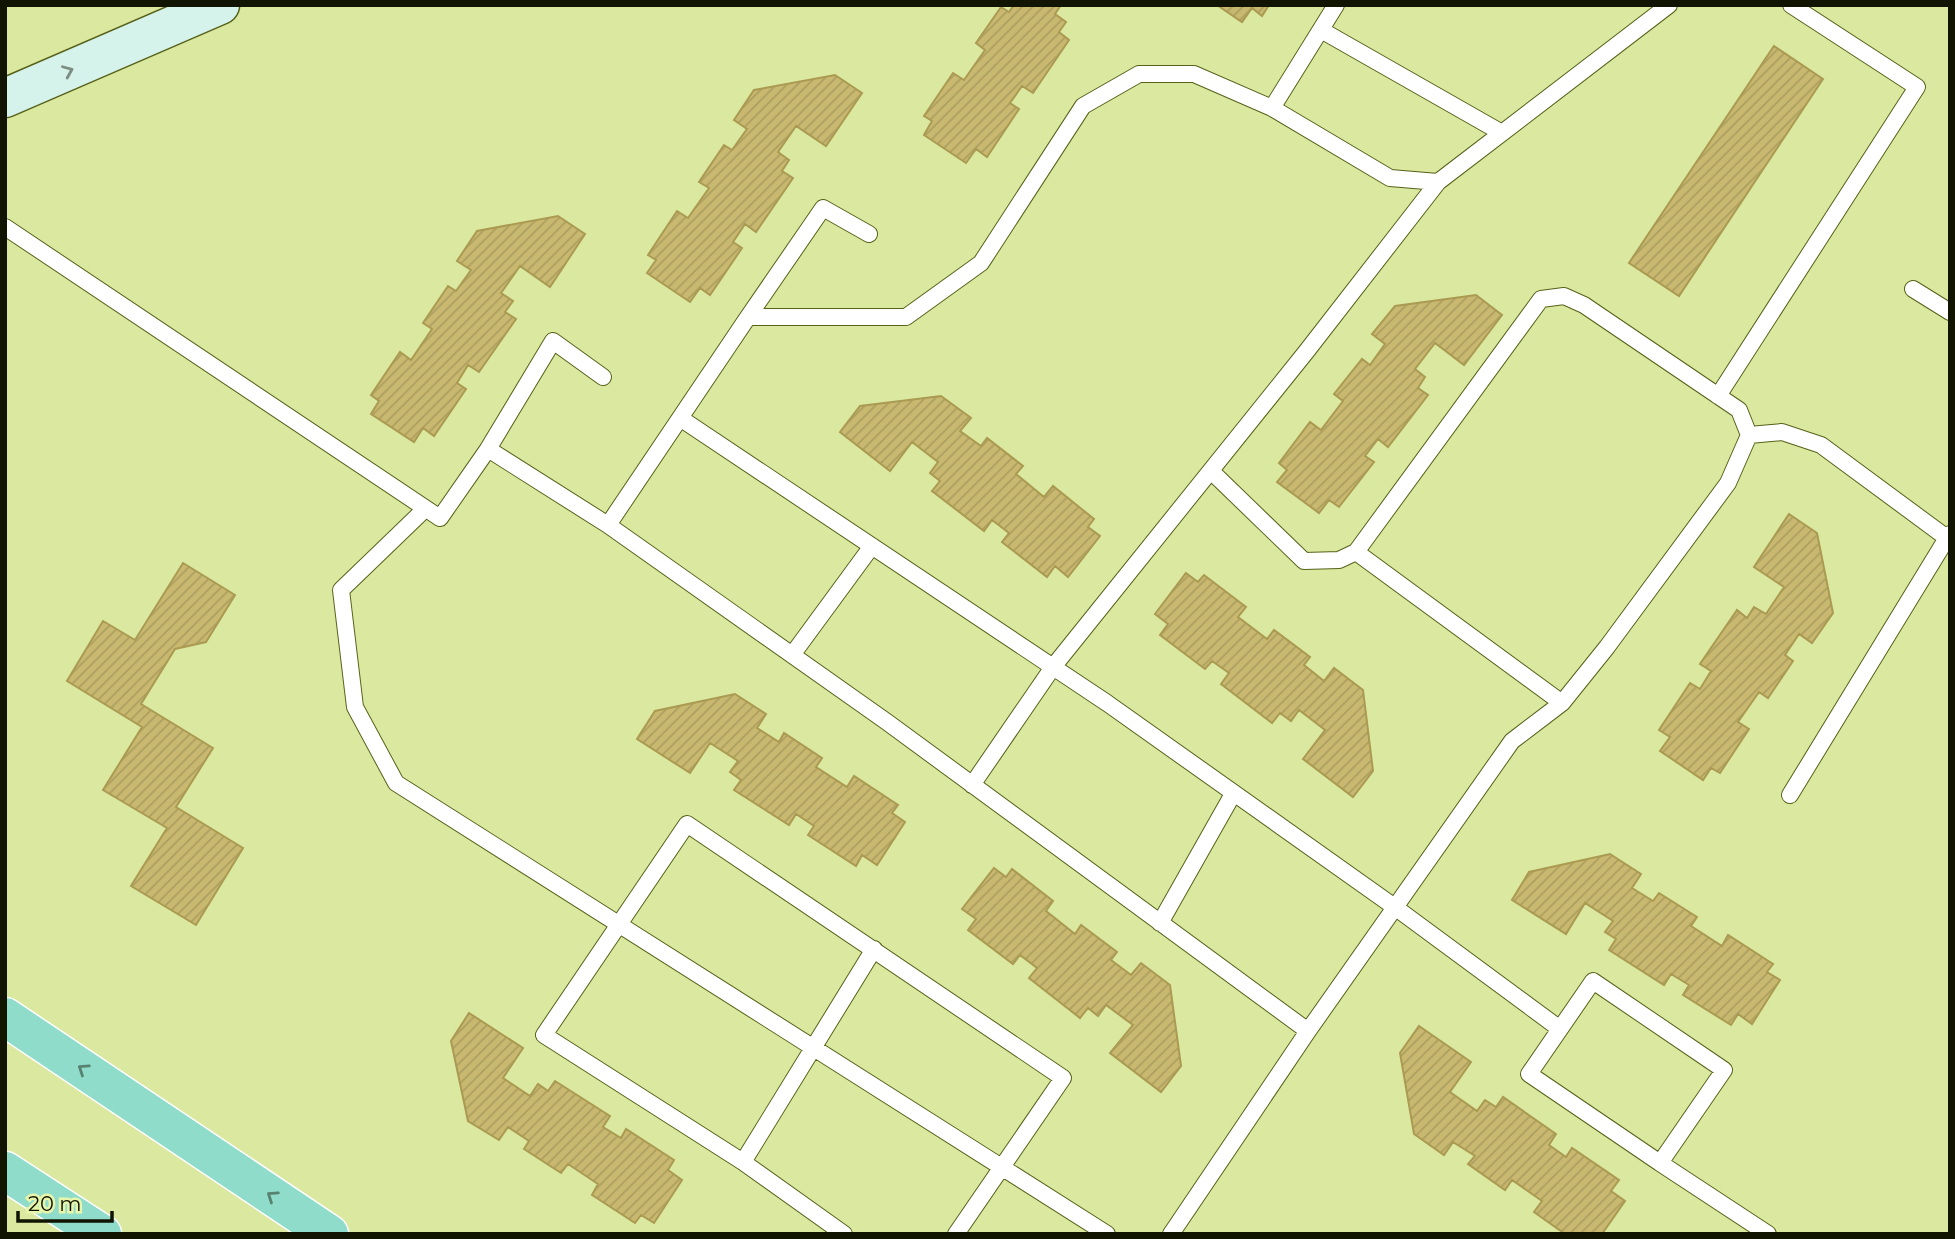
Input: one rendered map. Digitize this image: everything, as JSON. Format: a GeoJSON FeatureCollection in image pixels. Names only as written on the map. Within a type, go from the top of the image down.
{"type":"FeatureCollection","features":[{"type":"Feature","properties":{"kind":"highway"},"geometry":{"type":"LineString","coordinates":[[5,1017],[329,1234]]}},
{"type":"Feature","properties":{"kind":"highway"},"geometry":{"type":"LineString","coordinates":[[5,1171],[102,1234]]}},
{"type":"Feature","properties":{"kind":"main road"},"geometry":{"type":"LineString","coordinates":[[5,98],[220,5]]}},
{"type":"Feature","properties":{"kind":"lane"},"geometry":{"type":"LineString","coordinates":[[1272,108],[1336,5]]}},
{"type":"Feature","properties":{"kind":"lane"},"geometry":{"type":"LineString","coordinates":[[972,785],[1053,667],[1438,182],[1669,5]]}},
{"type":"Feature","properties":{"kind":"lane"},"geometry":{"type":"LineString","coordinates":[[1718,396],[1917,87],[1791,5]]}},
{"type":"Feature","properties":{"kind":"lane"},"geometry":{"type":"LineString","coordinates":[[1321,30],[1502,133]]}},
{"type":"Feature","properties":{"kind":"lane"},"geometry":{"type":"LineString","coordinates":[[748,317],[906,317],[981,262],[1083,106],[1139,74],[1194,74],[1272,108],[1390,178],[1438,182]]}},
{"type":"Feature","properties":{"kind":"lane"},"geometry":{"type":"LineString","coordinates":[[608,525],[824,208],[869,234]]}},
{"type":"Feature","properties":{"kind":"lane"},"geometry":{"type":"LineString","coordinates":[[5,227],[440,519],[488,449],[553,341],[603,377]]}},
{"type":"Feature","properties":{"kind":"lane"},"geometry":{"type":"LineString","coordinates":[[1913,289],[1950,313]]}},
{"type":"Feature","properties":{"kind":"lane"},"geometry":{"type":"LineString","coordinates":[[1171,1233],[1308,1031],[1512,741],[1562,703],[1607,647],[1728,483],[1749,435],[1739,410],[1584,305],[1564,296],[1541,299],[1356,552],[1339,560],[1304,561],[1211,471]]}},
{"type":"Feature","properties":{"kind":"lane"},"geometry":{"type":"LineString","coordinates":[[680,418],[1053,667],[1396,908],[1560,1029]]}},
{"type":"Feature","properties":{"kind":"lane"},"geometry":{"type":"LineString","coordinates":[[1749,435],[1782,432],[1821,445],[1948,536],[1790,795]]}},
{"type":"Feature","properties":{"kind":"lane"},"geometry":{"type":"LineString","coordinates":[[488,449],[608,525],[792,655],[1308,1031]]}},
{"type":"Feature","properties":{"kind":"lane"},"geometry":{"type":"LineString","coordinates":[[425,509],[341,590],[355,707],[396,783],[1107,1234]]}},
{"type":"Feature","properties":{"kind":"lane"},"geometry":{"type":"LineString","coordinates":[[792,655],[872,546]]}},
{"type":"Feature","properties":{"kind":"lane"},"geometry":{"type":"LineString","coordinates":[[1356,552],[1562,703]]}},
{"type":"Feature","properties":{"kind":"lane"},"geometry":{"type":"LineString","coordinates":[[1160,923],[1233,794]]}},
{"type":"Feature","properties":{"kind":"lane"},"geometry":{"type":"LineString","coordinates":[[844,1234],[743,1163],[544,1035],[687,824],[1063,1078],[956,1234]]}},
{"type":"Feature","properties":{"kind":"lane"},"geometry":{"type":"LineString","coordinates":[[743,1163],[874,949]]}},
{"type":"Feature","properties":{"kind":"lane"},"geometry":{"type":"LineString","coordinates":[[1660,1163],[1724,1070],[1593,981],[1529,1074],[1660,1163],[1768,1234]]}},
{"type":"Feature","properties":{"kind":"building"},"geometry":{"type":"Polygon","coordinates":[[[1014,5],[1061,5],[1055,14],[1066,22],[1059,32],[1069,40],[1033,93],[1022,86],[1010,103],[1019,109],[987,157],[976,149],[966,163],[924,135],[932,121],[924,116],[953,73],[964,80],[985,50],[976,43],[1001,7],[1009,12],[1014,5]]]}},
{"type":"Feature","properties":{"kind":"building"},"geometry":{"type":"Polygon","coordinates":[[[1217,5],[1269,5],[1262,16],[1252,8],[1242,22],[1217,5]]]}},
{"type":"Feature","properties":{"kind":"building"},"geometry":{"type":"Polygon","coordinates":[[[1774,46],[1823,79],[1679,296],[1629,263],[1774,46]]]}},
{"type":"Feature","properties":{"kind":"building"},"geometry":{"type":"Polygon","coordinates":[[[835,75],[862,93],[826,146],[796,126],[778,152],[789,160],[782,171],[793,178],[756,232],[745,224],[733,242],[742,248],[710,295],[700,288],[690,302],[647,273],[656,260],[648,255],[677,211],[688,218],[709,188],[699,182],[724,145],[732,150],[747,129],[734,120],[754,90],[835,75]]]}},
{"type":"Feature","properties":{"kind":"building"},"geometry":{"type":"Polygon","coordinates":[[[558,216],[585,234],[550,287],[520,266],[501,293],[513,301],[505,312],[516,319],[479,372],[468,365],[457,383],[466,389],[434,436],[423,428],[414,442],[371,414],[379,401],[371,395],[400,352],[411,360],[432,329],[423,323],[448,286],[456,291],[471,270],[457,261],[477,231],[558,216]]]}},
{"type":"Feature","properties":{"kind":"building"},"geometry":{"type":"Polygon","coordinates":[[[1476,295],[1502,315],[1464,365],[1435,343],[1415,369],[1425,377],[1418,388],[1428,395],[1388,447],[1378,439],[1365,456],[1374,462],[1339,507],[1329,500],[1319,513],[1277,482],[1287,470],[1279,463],[1310,422],[1321,430],[1343,401],[1334,394],[1362,359],[1370,365],[1385,344],[1372,334],[1395,306],[1476,295]]]}},
{"type":"Feature","properties":{"kind":"building"},"geometry":{"type":"Polygon","coordinates":[[[941,396],[971,418],[960,431],[981,446],[987,438],[1023,466],[1016,474],[1044,497],[1053,486],[1094,519],[1088,527],[1100,536],[1068,577],[1055,566],[1047,577],[1002,542],[1009,533],[992,520],[984,531],[932,491],[940,481],[930,473],[938,462],[912,442],[890,471],[840,432],[860,406],[941,396]]]}},
{"type":"Feature","properties":{"kind":"building"},"geometry":{"type":"Polygon","coordinates":[[[1789,514],[1817,533],[1833,613],[1812,643],[1799,634],[1785,655],[1793,661],[1768,698],[1759,692],[1738,722],[1749,729],[1720,773],[1711,768],[1703,780],[1660,751],[1670,737],[1659,730],[1690,683],[1700,689],[1711,671],[1700,664],[1737,610],[1747,618],[1754,607],[1766,614],[1784,587],[1754,567],[1789,514]]]}},
{"type":"Feature","properties":{"kind":"building"},"geometry":{"type":"Polygon","coordinates":[[[183,563],[235,595],[206,642],[175,649],[141,704],[213,748],[176,807],[243,848],[196,925],[131,886],[167,828],[103,790],[142,727],[67,681],[103,621],[135,640],[183,563]]]}},
{"type":"Feature","properties":{"kind":"building"},"geometry":{"type":"Polygon","coordinates":[[[1186,573],[1198,582],[1204,575],[1246,607],[1238,617],[1267,639],[1274,630],[1310,657],[1304,665],[1324,681],[1334,668],[1363,690],[1373,771],[1353,797],[1303,759],[1325,730],[1299,710],[1291,721],[1280,713],[1272,723],[1221,684],[1229,673],[1212,661],[1205,669],[1160,635],[1168,624],[1155,614],[1186,573]]]}},
{"type":"Feature","properties":{"kind":"building"},"geometry":{"type":"Polygon","coordinates":[[[735,694],[766,714],[757,728],[779,742],[784,733],[822,758],[816,767],[847,787],[854,776],[898,805],[892,813],[905,822],[877,865],[862,855],[856,866],[808,835],[814,826],[796,814],[789,825],[734,790],[741,780],[730,772],[738,761],[710,743],[690,773],[637,739],[655,711],[735,694]]]}},
{"type":"Feature","properties":{"kind":"building"},"geometry":{"type":"Polygon","coordinates":[[[1610,854],[1641,874],[1632,888],[1653,901],[1659,893],[1697,917],[1691,926],[1722,946],[1728,935],[1773,964],[1767,972],[1780,980],[1752,1024],[1738,1014],[1731,1025],[1683,995],[1689,985],[1671,974],[1664,985],[1609,950],[1616,939],[1605,932],[1613,921],[1585,903],[1566,934],[1512,900],[1529,872],[1610,854]]]}},
{"type":"Feature","properties":{"kind":"building"},"geometry":{"type":"Polygon","coordinates":[[[994,868],[1006,877],[1012,869],[1053,901],[1046,911],[1075,934],[1081,925],[1117,952],[1111,960],[1131,975],[1141,963],[1170,985],[1181,1066],[1161,1092],[1110,1053],[1133,1025],[1106,1005],[1098,1016],[1088,1008],[1080,1018],[1029,978],[1037,968],[1020,955],[1013,964],[968,930],[976,919],[962,909],[994,868]]]}},
{"type":"Feature","properties":{"kind":"building"},"geometry":{"type":"Polygon","coordinates":[[[469,1013],[523,1048],[503,1078],[530,1096],[538,1084],[548,1091],[555,1081],[610,1116],[603,1127],[621,1138],[626,1129],[674,1160],[668,1170],[682,1180],[654,1223],[641,1215],[635,1223],[592,1195],[598,1184],[568,1164],[561,1173],[524,1149],[529,1141],[508,1127],[499,1140],[468,1121],[451,1041],[469,1013]]]}},
{"type":"Feature","properties":{"kind":"building"},"geometry":{"type":"Polygon","coordinates":[[[1419,1026],[1471,1062],[1450,1092],[1477,1111],[1485,1100],[1496,1107],[1503,1097],[1556,1134],[1549,1145],[1566,1157],[1572,1148],[1619,1180],[1611,1191],[1625,1201],[1602,1234],[1565,1234],[1534,1212],[1542,1201],[1512,1180],[1505,1190],[1468,1164],[1475,1156],[1453,1142],[1444,1155],[1414,1134],[1400,1053],[1419,1026]]]}}]}
